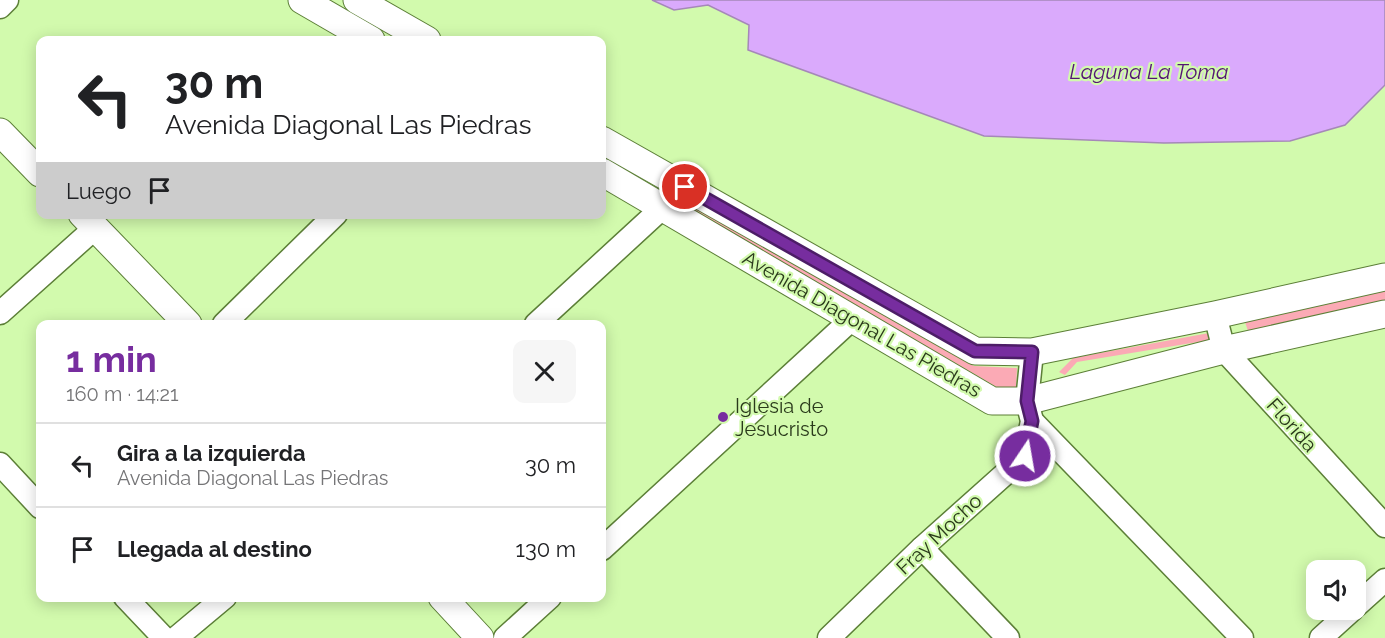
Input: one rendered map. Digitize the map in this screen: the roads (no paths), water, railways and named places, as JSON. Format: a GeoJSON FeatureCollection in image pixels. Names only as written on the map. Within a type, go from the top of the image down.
{"type":"FeatureCollection","features":[{"type":"Feature","properties":{"kind":"street"},"geometry":{"type":"LineString","coordinates":[[0,7],[7,0]]}},
{"type":"Feature","properties":{"kind":"street"},"geometry":{"type":"LineString","coordinates":[[302,0],[364,36]]}},
{"type":"Feature","properties":{"kind":"street"},"geometry":{"type":"LineString","coordinates":[[357,0],[421,36]]}},
{"type":"Feature","properties":{"kind":"street"},"geometry":{"type":"LineString","coordinates":[[0,132],[36,169]]}},
{"type":"Feature","properties":{"kind":"street","name":"Avenida Diagonal Las Piedras"},"geometry":{"type":"LineString","coordinates":[[606,142],[975,351],[1032,352],[1215,315],[1385,277]]}},
{"type":"Feature","properties":{"kind":"street","name":"Avenida Diagonal Las Piedras"},"geometry":{"type":"LineString","coordinates":[[606,174],[992,401],[1030,411],[1224,350],[1385,314]]}},
{"type":"Feature","properties":{"kind":"street"},"geometry":{"type":"LineString","coordinates":[[540,320],[685,187]]}},
{"type":"Feature","properties":{"kind":"street"},"geometry":{"type":"LineString","coordinates":[[228,320],[331,219]]}},
{"type":"Feature","properties":{"kind":"street"},"geometry":{"type":"LineString","coordinates":[[0,313],[89,221],[184,320]]}},
{"type":"Feature","properties":{"kind":"street","name":"Florida"},"geometry":{"type":"LineString","coordinates":[[1215,315],[1224,350],[1385,526]]}},
{"type":"Feature","properties":{"kind":"street"},"geometry":{"type":"LineString","coordinates":[[606,545],[852,318]]}},
{"type":"Feature","properties":{"kind":"street","name":"Fray Mocho"},"geometry":{"type":"LineString","coordinates":[[829,638],[922,548],[1025,456],[1030,411],[1032,352]]}},
{"type":"Feature","properties":{"kind":"street"},"geometry":{"type":"LineString","coordinates":[[1030,411],[1242,638]]}},
{"type":"Feature","properties":{"kind":"street"},"geometry":{"type":"LineString","coordinates":[[0,464],[36,503]]}},
{"type":"Feature","properties":{"kind":"street"},"geometry":{"type":"LineString","coordinates":[[922,548],[1008,638]]}},
{"type":"Feature","properties":{"kind":"street"},"geometry":{"type":"LineString","coordinates":[[1366,597],[1385,580]]}},
{"type":"Feature","properties":{"kind":"street"},"geometry":{"type":"LineString","coordinates":[[130,602],[164,638]]}},
{"type":"Feature","properties":{"kind":"street"},"geometry":{"type":"LineString","coordinates":[[176,638],[219,602]]}},
{"type":"Feature","properties":{"kind":"street"},"geometry":{"type":"LineString","coordinates":[[446,602],[480,638]]}},
{"type":"Feature","properties":{"kind":"street"},"geometry":{"type":"LineString","coordinates":[[505,638],[545,602]]}},
{"type":"Feature","properties":{"kind":"street"},"geometry":{"type":"LineString","coordinates":[[1321,638],[1341,620]]}},
{"type":"Feature","properties":{"kind":"water","name":"Laguna La Toma"},"geometry":{"type":"Polygon","coordinates":[[[652,0],[1385,0],[1385,85],[1345,125],[1290,141],[1164,143],[984,136],[748,50],[749,25],[708,5],[674,10],[652,0]]]}},
{"type":"Feature","properties":{"kind":"place","name":"Iglesia de Jesucristo"},"geometry":{"type":"Point","coordinates":[723,417]}}]}
